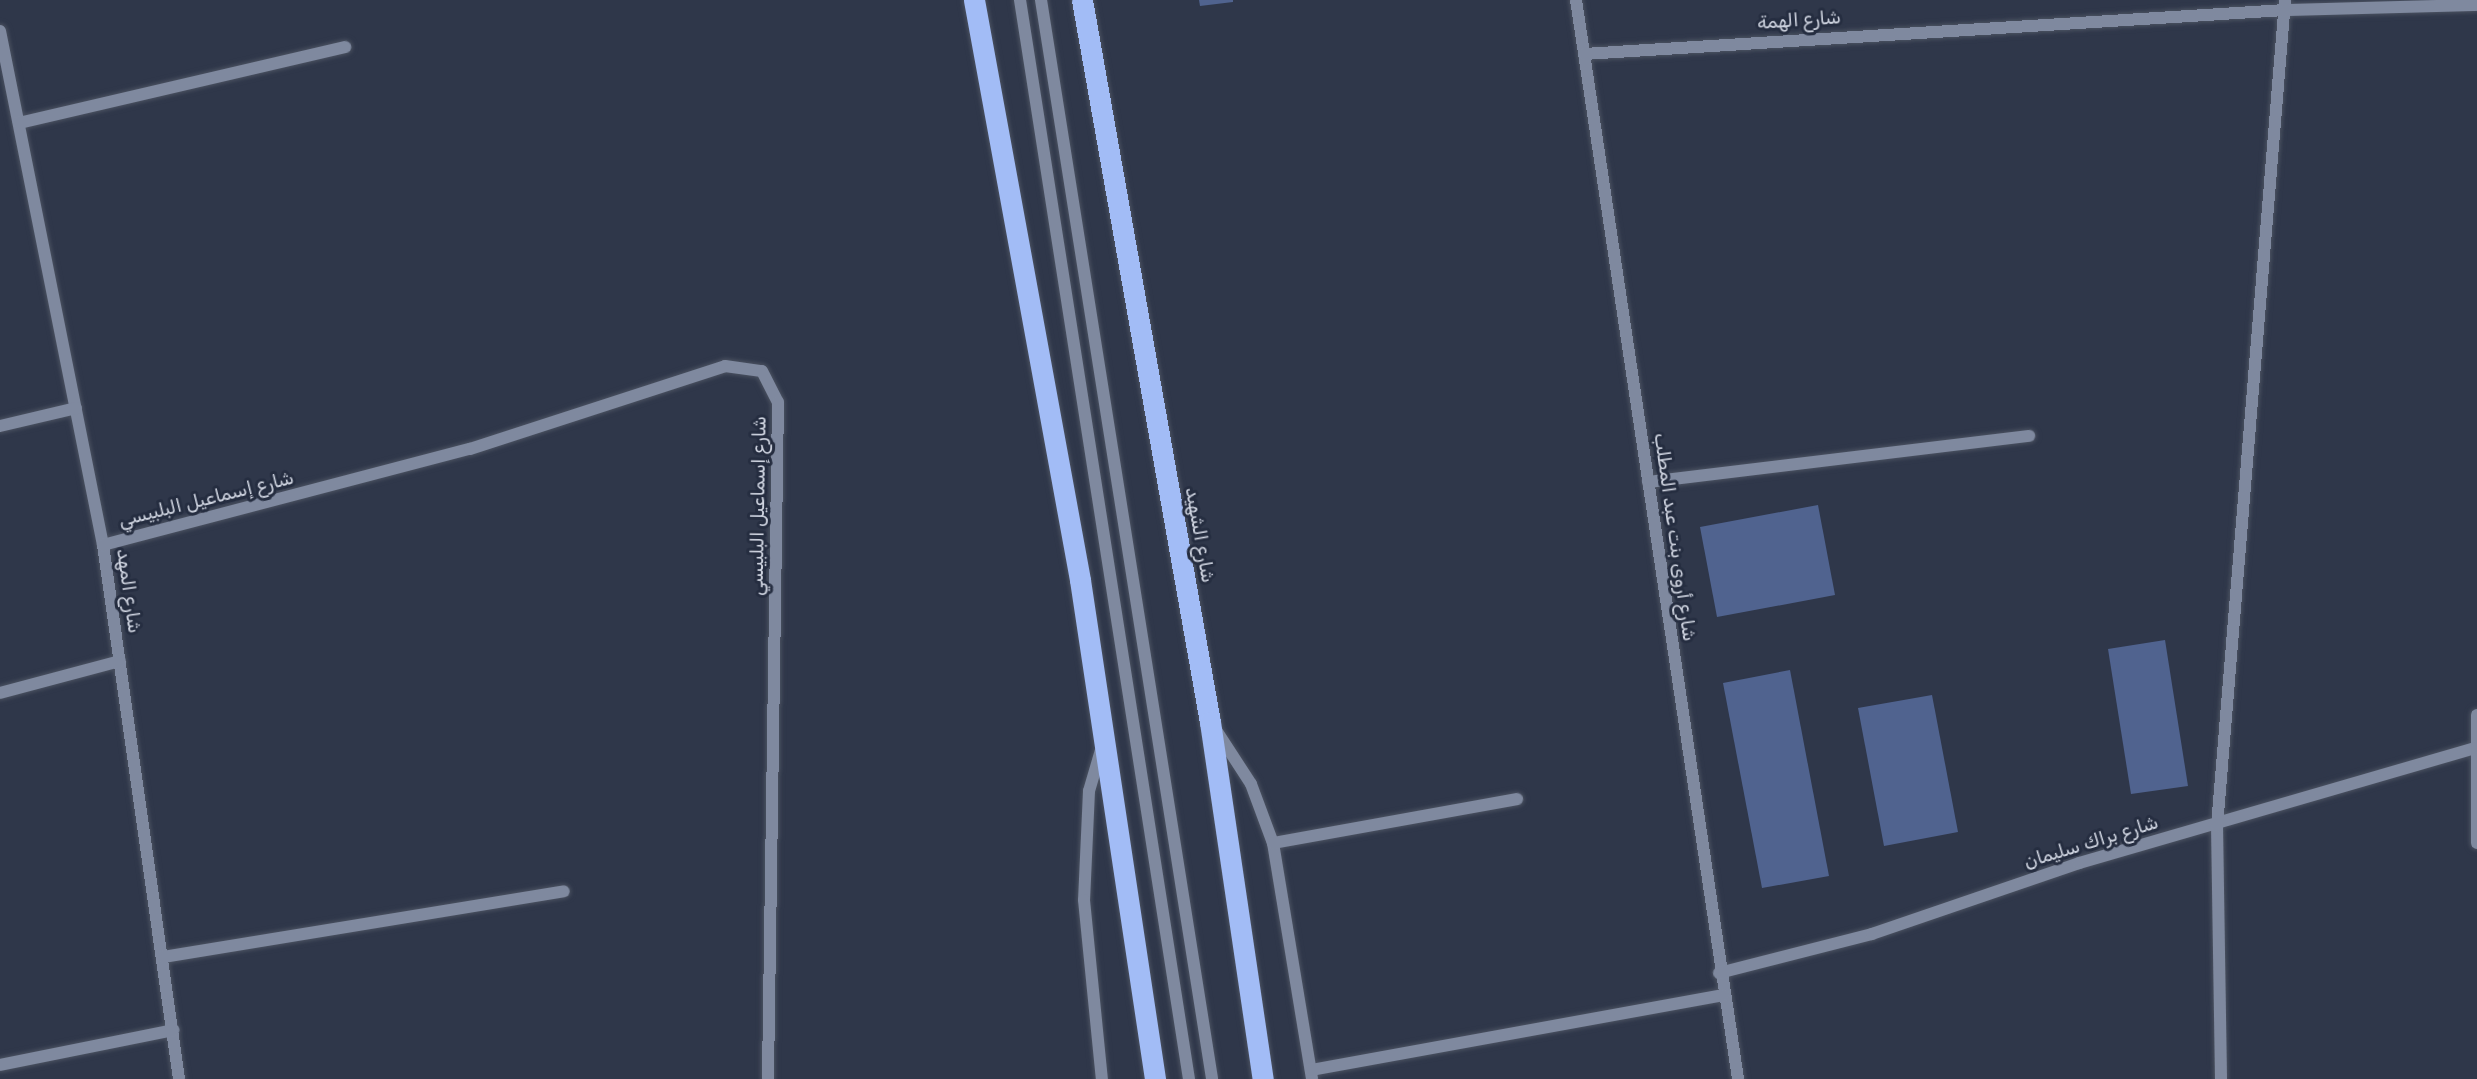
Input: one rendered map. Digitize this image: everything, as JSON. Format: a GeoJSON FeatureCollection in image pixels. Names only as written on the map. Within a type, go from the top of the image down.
{"type":"FeatureCollection","features":[{"type":"Feature","properties":{"kind":"highway"},"geometry":{"type":"LineString","coordinates":[[974,0],[1105,736],[1155,1079]]}},
{"type":"Feature","properties":{"kind":"highway","name":"شارع الشهيد"},"geometry":{"type":"LineString","coordinates":[[1082,0],[1210,722],[1263,1079]]}},
{"type":"Feature","properties":{"kind":"street"},"geometry":{"type":"LineString","coordinates":[[1020,0],[1189,1079]]}},
{"type":"Feature","properties":{"kind":"street"},"geometry":{"type":"LineString","coordinates":[[1041,0],[1212,1079]]}},
{"type":"Feature","properties":{"kind":"street","name":"شارع أروى بنت عبد المطلب"},"geometry":{"type":"LineString","coordinates":[[1576,0],[1719,972],[1738,1079]]}},
{"type":"Feature","properties":{"kind":"street"},"geometry":{"type":"LineString","coordinates":[[2221,1079],[2217,826],[2285,5]]}},
{"type":"Feature","properties":{"kind":"street","name":"شارع الهمة"},"geometry":{"type":"LineString","coordinates":[[1584,54],[2285,5],[2477,5]]}},
{"type":"Feature","properties":{"kind":"street","name":"شارع المهد"},"geometry":{"type":"LineString","coordinates":[[0,31],[6,85],[19,124],[103,545],[179,1079]]}},
{"type":"Feature","properties":{"kind":"street"},"geometry":{"type":"LineString","coordinates":[[19,124],[345,47]]}},
{"type":"Feature","properties":{"kind":"street","name":"شارع إسماعيل البلبيسي"},"geometry":{"type":"LineString","coordinates":[[103,545],[470,449],[725,366],[762,372],[778,402],[768,1079]]}},
{"type":"Feature","properties":{"kind":"street"},"geometry":{"type":"LineString","coordinates":[[0,426],[76,408]]}},
{"type":"Feature","properties":{"kind":"street"},"geometry":{"type":"LineString","coordinates":[[1648,482],[2029,436]]}},
{"type":"Feature","properties":{"kind":"street"},"geometry":{"type":"LineString","coordinates":[[0,693],[120,661]]}},
{"type":"Feature","properties":{"kind":"street"},"geometry":{"type":"LineString","coordinates":[[2477,715],[2474,748],[2477,843]]}},
{"type":"Feature","properties":{"kind":"street"},"geometry":{"type":"LineString","coordinates":[[1210,722],[1251,784],[1273,843],[1311,1074],[1723,995]]}},
{"type":"Feature","properties":{"kind":"street"},"geometry":{"type":"LineString","coordinates":[[1102,1079],[1084,900],[1089,791],[1105,736]]}},
{"type":"Feature","properties":{"kind":"street","name":"شارع براك سليمان"},"geometry":{"type":"LineString","coordinates":[[1719,972],[1872,934],[2079,863],[2217,826],[2474,748]]}},
{"type":"Feature","properties":{"kind":"street"},"geometry":{"type":"LineString","coordinates":[[1273,843],[1517,799]]}},
{"type":"Feature","properties":{"kind":"street"},"geometry":{"type":"LineString","coordinates":[[163,957],[564,891]]}},
{"type":"Feature","properties":{"kind":"street"},"geometry":{"type":"LineString","coordinates":[[0,1065],[173,1030]]}},
{"type":"Feature","properties":{"kind":"building"},"geometry":{"type":"Polygon","coordinates":[[[1199,0],[1233,0],[1233,2],[1200,6],[1199,0]]]}},
{"type":"Feature","properties":{"kind":"building"},"geometry":{"type":"Polygon","coordinates":[[[1818,505],[1835,595],[1717,617],[1700,527],[1818,505]]]}},
{"type":"Feature","properties":{"kind":"building"},"geometry":{"type":"Polygon","coordinates":[[[2165,640],[2188,786],[2131,794],[2108,649],[2165,640]]]}},
{"type":"Feature","properties":{"kind":"building"},"geometry":{"type":"Polygon","coordinates":[[[1790,670],[1829,876],[1762,888],[1723,683],[1790,670]]]}},
{"type":"Feature","properties":{"kind":"building"},"geometry":{"type":"Polygon","coordinates":[[[1932,695],[1958,832],[1884,846],[1858,708],[1932,695]]]}}]}
